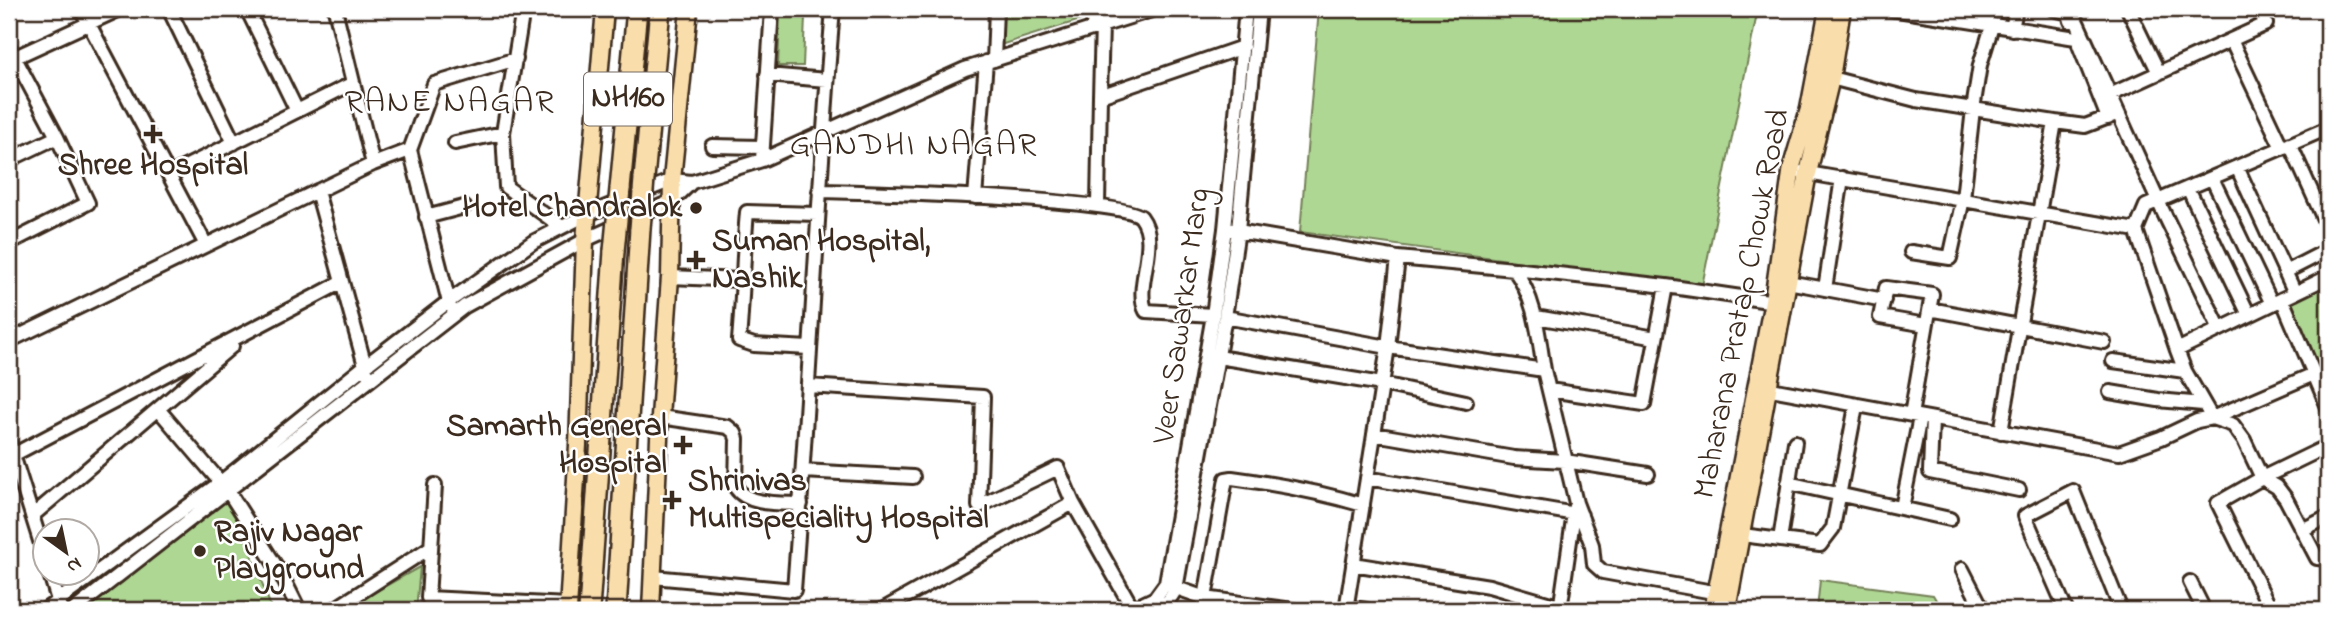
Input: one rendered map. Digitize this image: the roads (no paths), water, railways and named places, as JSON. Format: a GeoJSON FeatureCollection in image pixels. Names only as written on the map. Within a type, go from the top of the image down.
{"type":"FeatureCollection","features":[{"type":"Feature","properties":{"kind":"highway","name":"NH160"},"geometry":{"type":"LineString","coordinates":[[589,610],[614,251],[637,9]]}},
{"type":"Feature","properties":{"kind":"highway","name":"NH160"},"geometry":{"type":"LineString","coordinates":[[616,610],[640,229],[660,9]]}},
{"type":"Feature","properties":{"kind":"main road"},"geometry":{"type":"LineString","coordinates":[[568,608],[578,445],[584,240],[605,9]]}},
{"type":"Feature","properties":{"kind":"main road"},"geometry":{"type":"LineString","coordinates":[[651,610],[670,277],[672,180],[689,9]]}},
{"type":"Feature","properties":{"kind":"main road","name":"Maharana Pratap Chowk Road"},"geometry":{"type":"LineString","coordinates":[[1725,599],[1761,387],[1779,302],[1791,170],[1809,109],[1828,9]]}},
{"type":"Feature","properties":{"kind":"main road","name":"Maharana Pratap Chowk Road"},"geometry":{"type":"LineString","coordinates":[[1779,302],[1788,282],[1808,173],[1831,78],[1842,9]]}},
{"type":"Feature","properties":{"kind":"main road","name":"Maharana Pratap Chowk Road"},"geometry":{"type":"LineString","coordinates":[[1713,610],[1725,599],[1742,535],[1761,387]]}},
{"type":"Feature","properties":{"kind":"street"},"geometry":{"type":"LineString","coordinates":[[80,9],[206,245]]}},
{"type":"Feature","properties":{"kind":"street"},"geometry":{"type":"LineString","coordinates":[[9,243],[88,203],[57,137],[11,55],[120,9]]}},
{"type":"Feature","properties":{"kind":"street"},"geometry":{"type":"LineString","coordinates":[[169,9],[234,143]]}},
{"type":"Feature","properties":{"kind":"street"},"geometry":{"type":"LineString","coordinates":[[247,9],[296,111]]}},
{"type":"Feature","properties":{"kind":"street"},"geometry":{"type":"LineString","coordinates":[[335,9],[373,164]]}},
{"type":"Feature","properties":{"kind":"street"},"geometry":{"type":"LineString","coordinates":[[523,9],[503,133],[506,187],[562,227]]}},
{"type":"Feature","properties":{"kind":"street"},"geometry":{"type":"LineString","coordinates":[[760,9],[772,9],[762,153]]}},
{"type":"Feature","properties":{"kind":"street"},"geometry":{"type":"LineString","coordinates":[[653,577],[794,590],[833,9]]}},
{"type":"Feature","properties":{"kind":"street"},"geometry":{"type":"LineString","coordinates":[[975,197],[996,9]]}},
{"type":"Feature","properties":{"kind":"street"},"geometry":{"type":"LineString","coordinates":[[1094,9],[1098,27],[1100,96],[1098,205]]}},
{"type":"Feature","properties":{"kind":"street"},"geometry":{"type":"LineString","coordinates":[[46,610],[60,605],[369,381],[466,306],[584,240],[672,201],[692,182],[762,153],[823,132],[965,69],[1154,9]]}},
{"type":"Feature","properties":{"kind":"street","name":"Veer Sawarkar Marg"},"geometry":{"type":"LineString","coordinates":[[1231,230],[1246,9]]}},
{"type":"Feature","properties":{"kind":"street","name":"Veer Sawarkar Marg"},"geometry":{"type":"LineString","coordinates":[[1171,586],[1219,316],[1259,9]]}},
{"type":"Feature","properties":{"kind":"street"},"geometry":{"type":"LineString","coordinates":[[1891,9],[2076,38]]}},
{"type":"Feature","properties":{"kind":"street"},"geometry":{"type":"LineString","coordinates":[[2012,29],[2016,9]]}},
{"type":"Feature","properties":{"kind":"street"},"geometry":{"type":"LineString","coordinates":[[2054,9],[2069,13],[2076,38],[2220,329]]}},
{"type":"Feature","properties":{"kind":"street"},"geometry":{"type":"LineString","coordinates":[[2071,9],[2110,95],[2113,115]]}},
{"type":"Feature","properties":{"kind":"street"},"geometry":{"type":"LineString","coordinates":[[2128,9],[2159,73]]}},
{"type":"Feature","properties":{"kind":"street"},"geometry":{"type":"LineString","coordinates":[[2110,95],[2266,24],[2258,9]]}},
{"type":"Feature","properties":{"kind":"street"},"geometry":{"type":"LineString","coordinates":[[1911,252],[1950,258],[1963,199],[1980,65],[1992,26]]}},
{"type":"Feature","properties":{"kind":"street"},"geometry":{"type":"LineString","coordinates":[[2231,40],[2328,228]]}},
{"type":"Feature","properties":{"kind":"street"},"geometry":{"type":"LineString","coordinates":[[1100,96],[1242,47]]}},
{"type":"Feature","properties":{"kind":"street"},"geometry":{"type":"LineString","coordinates":[[452,316],[410,150],[434,84],[516,60]]}},
{"type":"Feature","properties":{"kind":"street"},"geometry":{"type":"LineString","coordinates":[[767,75],[827,79]]}},
{"type":"Feature","properties":{"kind":"street"},"geometry":{"type":"LineString","coordinates":[[1831,78],[1916,100],[2085,126],[2113,115]]}},
{"type":"Feature","properties":{"kind":"street"},"geometry":{"type":"LineString","coordinates":[[169,175],[353,83]]}},
{"type":"Feature","properties":{"kind":"street"},"geometry":{"type":"LineString","coordinates":[[2001,432],[2055,122]]}},
{"type":"Feature","properties":{"kind":"street"},"geometry":{"type":"LineString","coordinates":[[2328,128],[2146,206],[2136,230],[2185,371],[2203,404],[2212,418],[2233,425],[2244,440],[2262,478],[2277,487],[2317,558],[2328,559]]}},
{"type":"Feature","properties":{"kind":"street"},"geometry":{"type":"LineString","coordinates":[[455,143],[503,133]]}},
{"type":"Feature","properties":{"kind":"street"},"geometry":{"type":"LineString","coordinates":[[9,160],[57,137]]}},
{"type":"Feature","properties":{"kind":"street"},"geometry":{"type":"LineString","coordinates":[[712,146],[762,153]]}},
{"type":"Feature","properties":{"kind":"street"},"geometry":{"type":"LineString","coordinates":[[9,341],[373,164],[410,150]]}},
{"type":"Feature","properties":{"kind":"street"},"geometry":{"type":"LineString","coordinates":[[2237,167],[2295,293]]}},
{"type":"Feature","properties":{"kind":"street"},"geometry":{"type":"LineString","coordinates":[[1791,170],[2136,230]]}},
{"type":"Feature","properties":{"kind":"street"},"geometry":{"type":"LineString","coordinates":[[1825,289],[1842,178]]}},
{"type":"Feature","properties":{"kind":"street"},"geometry":{"type":"LineString","coordinates":[[2212,178],[2314,374],[2328,407]]}},
{"type":"Feature","properties":{"kind":"street"},"geometry":{"type":"LineString","coordinates":[[74,610],[365,366],[533,242],[586,215],[672,180],[692,182]]}},
{"type":"Feature","properties":{"kind":"street"},"geometry":{"type":"LineString","coordinates":[[2188,188],[2249,315]]}},
{"type":"Feature","properties":{"kind":"street"},"geometry":{"type":"LineString","coordinates":[[317,191],[369,381]]}},
{"type":"Feature","properties":{"kind":"street"},"geometry":{"type":"LineString","coordinates":[[819,191],[1098,205],[1134,212],[1143,220],[1149,242],[1143,304],[1146,311],[1219,316],[1388,347],[1544,370]]}},
{"type":"Feature","properties":{"kind":"street"},"geometry":{"type":"LineString","coordinates":[[426,217],[464,207]]}},
{"type":"Feature","properties":{"kind":"street"},"geometry":{"type":"LineString","coordinates":[[810,348],[754,345],[738,340],[743,293],[741,280],[747,212],[818,214]]}},
{"type":"Feature","properties":{"kind":"street"},"geometry":{"type":"LineString","coordinates":[[1231,230],[1398,258],[1666,286],[1779,302]]}},
{"type":"Feature","properties":{"kind":"street"},"geometry":{"type":"LineString","coordinates":[[2285,272],[2328,250]]}},
{"type":"Feature","properties":{"kind":"street"},"geometry":{"type":"LineString","coordinates":[[1366,610],[1346,609],[1388,347],[1398,258]]}},
{"type":"Feature","properties":{"kind":"street"},"geometry":{"type":"LineString","coordinates":[[1514,269],[1533,304],[1544,370],[1565,461],[1577,510],[1592,545],[1594,564],[1603,572],[1725,599]]}},
{"type":"Feature","properties":{"kind":"street"},"geometry":{"type":"LineString","coordinates":[[670,277],[741,280]]}},
{"type":"Feature","properties":{"kind":"street"},"geometry":{"type":"LineString","coordinates":[[2177,350],[2328,277]]}},
{"type":"Feature","properties":{"kind":"street"},"geometry":{"type":"LineString","coordinates":[[13,455],[342,282]]}},
{"type":"Feature","properties":{"kind":"street"},"geometry":{"type":"LineString","coordinates":[[1788,282],[1884,300]]}},
{"type":"Feature","properties":{"kind":"street"},"geometry":{"type":"LineString","coordinates":[[1549,390],[1644,404],[1666,286]]}},
{"type":"Feature","properties":{"kind":"street"},"geometry":{"type":"LineString","coordinates":[[1902,508],[1921,417],[1926,325],[1933,294],[1886,288],[1880,317],[1926,325]]}},
{"type":"Feature","properties":{"kind":"street"},"geometry":{"type":"LineString","coordinates":[[1930,309],[2104,342]]}},
{"type":"Feature","properties":{"kind":"street","name":"Veer Sawarkar Marg"},"geometry":{"type":"LineString","coordinates":[[1171,586],[1218,357],[1219,316]]}},
{"type":"Feature","properties":{"kind":"street"},"geometry":{"type":"LineString","coordinates":[[1536,317],[1656,338]]}},
{"type":"Feature","properties":{"kind":"street"},"geometry":{"type":"LineString","coordinates":[[9,442],[32,516],[251,330]]}},
{"type":"Feature","properties":{"kind":"street"},"geometry":{"type":"LineString","coordinates":[[1218,357],[1382,384],[1466,402]]}},
{"type":"Feature","properties":{"kind":"street"},"geometry":{"type":"LineString","coordinates":[[2113,361],[2185,371]]}},
{"type":"Feature","properties":{"kind":"street"},"geometry":{"type":"LineString","coordinates":[[1761,387],[2119,453],[2197,421],[2212,418],[2314,374]]}},
{"type":"Feature","properties":{"kind":"street"},"geometry":{"type":"LineString","coordinates":[[808,386],[983,397],[979,506],[1058,468],[1073,503],[1131,610],[1153,607],[1159,594],[1171,586],[1204,604],[1293,610]]}},
{"type":"Feature","properties":{"kind":"street"},"geometry":{"type":"LineString","coordinates":[[2110,392],[2203,404]]}},
{"type":"Feature","properties":{"kind":"street"},"geometry":{"type":"LineString","coordinates":[[1742,535],[1820,545],[1833,528],[1856,405]]}},
{"type":"Feature","properties":{"kind":"street"},"geometry":{"type":"LineString","coordinates":[[158,409],[224,486],[281,574],[299,610]]}},
{"type":"Feature","properties":{"kind":"street"},"geometry":{"type":"LineString","coordinates":[[660,417],[728,427],[737,439],[736,488],[740,494],[760,501],[801,504]]}},
{"type":"Feature","properties":{"kind":"street"},"geometry":{"type":"LineString","coordinates":[[1921,417],[1930,472],[2019,491]]}},
{"type":"Feature","properties":{"kind":"street"},"geometry":{"type":"LineString","coordinates":[[1374,434],[1514,458],[1565,461],[1648,474]]}},
{"type":"Feature","properties":{"kind":"street"},"geometry":{"type":"LineString","coordinates":[[1780,540],[1795,442]]}},
{"type":"Feature","properties":{"kind":"street"},"geometry":{"type":"LineString","coordinates":[[2271,610],[2218,503],[2328,446]]}},
{"type":"Feature","properties":{"kind":"street"},"geometry":{"type":"LineString","coordinates":[[803,471],[913,477]]}},
{"type":"Feature","properties":{"kind":"street"},"geometry":{"type":"LineString","coordinates":[[1204,604],[1225,482],[1229,478],[1274,483],[1312,493],[1321,492],[1363,505]]}},
{"type":"Feature","properties":{"kind":"street"},"geometry":{"type":"LineString","coordinates":[[1367,478],[1577,510]]}},
{"type":"Feature","properties":{"kind":"street"},"geometry":{"type":"LineString","coordinates":[[1788,483],[1950,519]]}},
{"type":"Feature","properties":{"kind":"street"},"geometry":{"type":"LineString","coordinates":[[435,485],[427,604],[568,608]]}},
{"type":"Feature","properties":{"kind":"street"},"geometry":{"type":"LineString","coordinates":[[2066,610],[2025,516],[2073,491],[2121,610]]}},
{"type":"Feature","properties":{"kind":"street"},"geometry":{"type":"LineString","coordinates":[[882,610],[1073,503]]}},
{"type":"Feature","properties":{"kind":"street"},"geometry":{"type":"LineString","coordinates":[[1353,564],[1489,586],[1560,609],[1577,510]]}},
{"type":"Feature","properties":{"kind":"street"},"geometry":{"type":"LineString","coordinates":[[2302,530],[2328,517]]}},
{"type":"Feature","properties":{"kind":"street"},"geometry":{"type":"LineString","coordinates":[[333,610],[431,547]]}},
{"type":"Feature","properties":{"kind":"street"},"geometry":{"type":"LineString","coordinates":[[1962,569],[1983,610]]}},
{"type":"Feature","properties":{"kind":"street"},"geometry":{"type":"LineString","coordinates":[[2190,583],[2204,610]]}},
{"type":"Feature","properties":{"kind":"street"},"geometry":{"type":"LineString","coordinates":[[55,588],[60,605]]}},
{"type":"Feature","properties":{"kind":"place","name":"Shree Hospital"},"geometry":{"type":"Point","coordinates":[153,134]}},
{"type":"Feature","properties":{"kind":"place","name":"Hotel Chandralok"},"geometry":{"type":"Point","coordinates":[696,208]}},
{"type":"Feature","properties":{"kind":"place","name":"Suman Hospital, Nashik"},"geometry":{"type":"Point","coordinates":[696,260]}},
{"type":"Feature","properties":{"kind":"place","name":"Samarth General Hospital"},"geometry":{"type":"Point","coordinates":[683,445]}},
{"type":"Feature","properties":{"kind":"place","name":"Shrinivas Multispeciality Hospital"},"geometry":{"type":"Point","coordinates":[672,500]}},
{"type":"Feature","properties":{"kind":"place","name":"Rajiv Nagar Playground"},"geometry":{"type":"Point","coordinates":[200,551]}},
{"type":"Feature","properties":{"kind":"district","name":"RANE NAGAR"},"geometry":{"type":"Point","coordinates":[450,103]}},
{"type":"Feature","properties":{"kind":"district","name":"GANDHI NAGAR"},"geometry":{"type":"Point","coordinates":[914,146]}}]}
